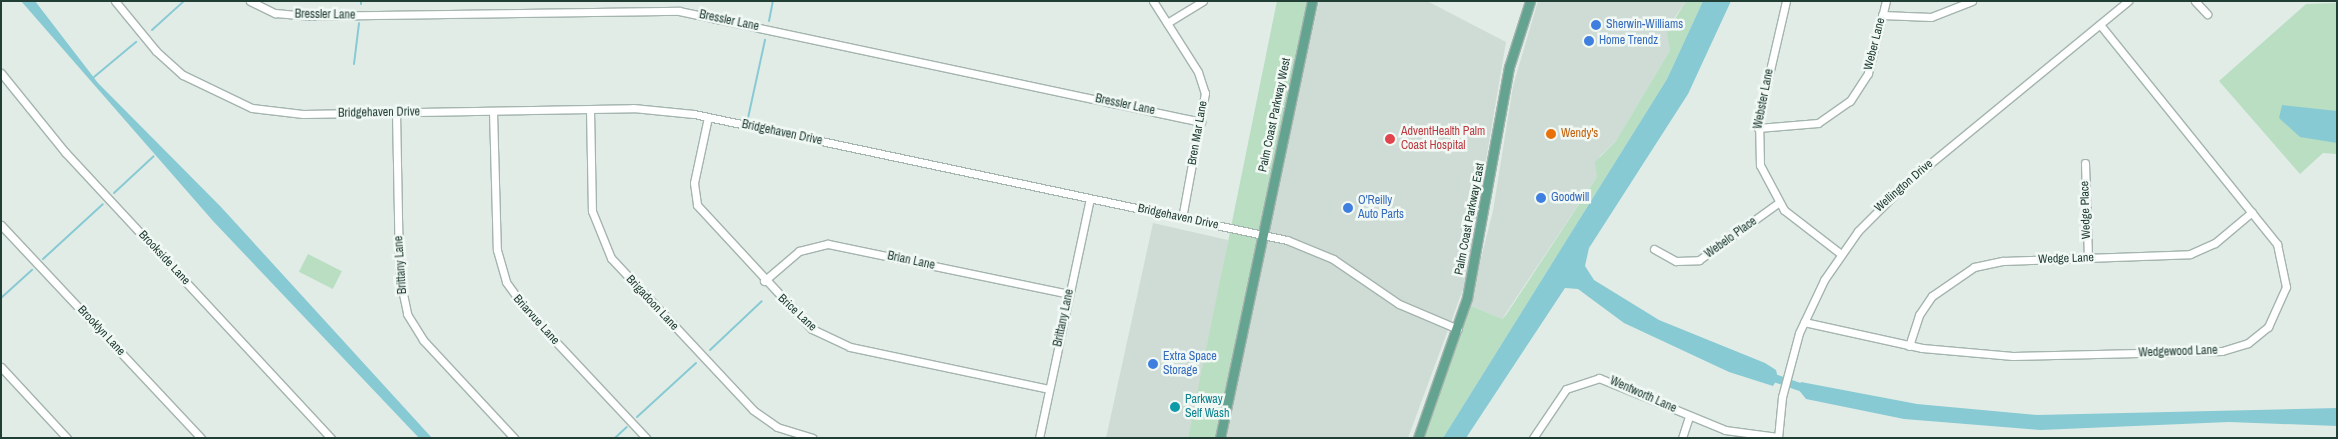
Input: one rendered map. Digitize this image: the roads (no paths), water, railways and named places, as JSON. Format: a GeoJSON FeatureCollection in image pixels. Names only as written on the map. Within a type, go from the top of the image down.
{"type":"FeatureCollection","features":[{"type":"Feature","properties":{"kind":"main road","name":"Palm Coast Parkway West"},"geometry":{"type":"LineString","coordinates":[[1220,438],[1312,1]]}},
{"type":"Feature","properties":{"kind":"main road","name":"Palm Coast Parkway East"},"geometry":{"type":"LineString","coordinates":[[1418,438],[1458,328],[1482,231],[1509,68],[1530,1]]}},
{"type":"Feature","properties":{"kind":"street","name":"Bridgehaven Drive"},"geometry":{"type":"LineString","coordinates":[[115,1],[174,67],[234,102],[290,114],[650,108],[708,117],[1263,235],[1320,252],[1398,304],[1458,328]]}},
{"type":"Feature","properties":{"kind":"street","name":"Bressler Lane"},"geometry":{"type":"LineString","coordinates":[[250,1],[276,13],[308,16],[679,11],[1201,122]]}},
{"type":"Feature","properties":{"kind":"street","name":"Bren Mar Lane"},"geometry":{"type":"LineString","coordinates":[[1152,1],[1200,78],[1205,98],[1182,218]]}},
{"type":"Feature","properties":{"kind":"street"},"geometry":{"type":"LineString","coordinates":[[1167,23],[1203,1]]}},
{"type":"Feature","properties":{"kind":"street","name":"Webster Lane"},"geometry":{"type":"LineString","coordinates":[[1786,1],[1758,128],[1760,165],[1778,203],[1840,254]]}},
{"type":"Feature","properties":{"kind":"street","name":"Weber Lane"},"geometry":{"type":"LineString","coordinates":[[1758,128],[1812,125],[1846,105],[1866,78],[1886,1]]}},
{"type":"Feature","properties":{"kind":"street"},"geometry":{"type":"LineString","coordinates":[[1882,15],[1931,17],[1972,1]]}},
{"type":"Feature","properties":{"kind":"street","name":"Wellington Drive"},"geometry":{"type":"LineString","coordinates":[[1778,438],[1782,397],[1790,364],[1804,322],[1840,254],[1904,185],[2128,1]]}},
{"type":"Feature","properties":{"kind":"street"},"geometry":{"type":"LineString","coordinates":[[2195,1],[2207,14]]}},
{"type":"Feature","properties":{"kind":"street","name":"Wedgewood Lane"},"geometry":{"type":"LineString","coordinates":[[1804,322],[1908,346],[2014,356],[2212,352],[2240,347],[2271,323],[2286,287],[2280,249],[2100,25]]}},
{"type":"Feature","properties":{"kind":"street","name":"Brookside Lane"},"geometry":{"type":"LineString","coordinates":[[1,73],[65,152],[331,438]]}},
{"type":"Feature","properties":{"kind":"street","name":"Brigadoon Lane"},"geometry":{"type":"LineString","coordinates":[[590,109],[592,211],[611,258],[753,410],[777,427],[812,438]]}},
{"type":"Feature","properties":{"kind":"street","name":"Briarvue Lane"},"geometry":{"type":"LineString","coordinates":[[493,111],[496,242],[503,276],[526,310],[646,438]]}},
{"type":"Feature","properties":{"kind":"street","name":"Brittany Lane"},"geometry":{"type":"LineString","coordinates":[[396,112],[399,275],[407,314],[423,340],[514,438]]}},
{"type":"Feature","properties":{"kind":"street","name":"Brice Lane"},"geometry":{"type":"LineString","coordinates":[[708,117],[695,178],[696,201],[704,217],[802,321],[835,342],[1049,389]]}},
{"type":"Feature","properties":{"kind":"street","name":"Wedge Place"},"geometry":{"type":"LineString","coordinates":[[2085,163],[2088,258]]}},
{"type":"Feature","properties":{"kind":"street","name":"Brittany Lane"},"geometry":{"type":"LineString","coordinates":[[1039,438],[1090,199]]}},
{"type":"Feature","properties":{"kind":"street","name":"Webelo Place"},"geometry":{"type":"LineString","coordinates":[[1654,249],[1676,261],[1699,260],[1778,203]]}},
{"type":"Feature","properties":{"kind":"street","name":"Wedge Lane"},"geometry":{"type":"LineString","coordinates":[[1908,346],[1926,303],[1961,272],[1997,261],[2195,252],[2215,242],[2252,212]]}},
{"type":"Feature","properties":{"kind":"street","name":"Brooklyn Lane"},"geometry":{"type":"LineString","coordinates":[[1,226],[201,438]]}},
{"type":"Feature","properties":{"kind":"street","name":"Brian Lane"},"geometry":{"type":"LineString","coordinates":[[764,281],[798,251],[828,244],[1069,294]]}},
{"type":"Feature","properties":{"kind":"street"},"geometry":{"type":"LineString","coordinates":[[1,367],[67,438]]}},
{"type":"Feature","properties":{"kind":"street","name":"Wentworth Lane"},"geometry":{"type":"LineString","coordinates":[[1533,438],[1566,389],[1588,379],[1613,380],[1689,416],[1731,432],[1778,438]]}},
{"type":"Feature","properties":{"kind":"street"},"geometry":{"type":"LineString","coordinates":[[1682,438],[1689,416]]}},
{"type":"Feature","properties":{"kind":"water"},"geometry":{"type":"Polygon","coordinates":[[[21,1],[35,1],[98,83],[221,207],[432,438],[419,438],[213,221],[21,1]]]}},
{"type":"Feature","properties":{"kind":"water"},"geometry":{"type":"Polygon","coordinates":[[[1703,1],[1731,1],[1688,94],[1589,248],[1585,266],[1594,280],[1659,320],[1765,363],[1776,370],[1778,378],[1773,386],[1729,372],[1624,323],[1578,289],[1565,288],[1466,438],[1443,438],[1667,79],[1703,1]]]}},
{"type":"Feature","properties":{"kind":"water"},"geometry":{"type":"Polygon","coordinates":[[[2282,105],[2337,111],[2337,143],[2300,137],[2279,118],[2282,105]]]}},
{"type":"Feature","properties":{"kind":"water"},"geometry":{"type":"Polygon","coordinates":[[[1801,382],[1917,404],[2037,415],[2337,408],[2337,426],[2229,422],[2040,430],[1904,419],[1806,399],[1798,389],[1801,382]]]}},
{"type":"Feature","properties":{"kind":"waterway"},"geometry":{"type":"LineString","coordinates":[[152,30],[184,1]]}},
{"type":"Feature","properties":{"kind":"waterway"},"geometry":{"type":"LineString","coordinates":[[769,21],[773,1]]}},
{"type":"Feature","properties":{"kind":"waterway"},"geometry":{"type":"LineString","coordinates":[[354,64],[359,23]]}},
{"type":"Feature","properties":{"kind":"waterway"},"geometry":{"type":"LineString","coordinates":[[748,118],[765,40]]}},
{"type":"Feature","properties":{"kind":"waterway"},"geometry":{"type":"LineString","coordinates":[[94,77],[136,42]]}},
{"type":"Feature","properties":{"kind":"waterway"},"geometry":{"type":"LineString","coordinates":[[114,193],[154,156]]}},
{"type":"Feature","properties":{"kind":"waterway"},"geometry":{"type":"LineString","coordinates":[[43,259],[103,204]]}},
{"type":"Feature","properties":{"kind":"waterway"},"geometry":{"type":"LineString","coordinates":[[1,298],[32,270]]}},
{"type":"Feature","properties":{"kind":"waterway"},"geometry":{"type":"LineString","coordinates":[[710,350],[762,301]]}},
{"type":"Feature","properties":{"kind":"waterway"},"geometry":{"type":"LineString","coordinates":[[637,417],[696,363]]}},
{"type":"Feature","properties":{"kind":"waterway"},"geometry":{"type":"LineString","coordinates":[[1769,376],[1808,390]]}},
{"type":"Feature","properties":{"kind":"waterway"},"geometry":{"type":"LineString","coordinates":[[615,438],[627,427]]}},
{"type":"Feature","properties":{"kind":"place","name":"Sherwin-Williams"},"geometry":{"type":"Point","coordinates":[1596,25]}},
{"type":"Feature","properties":{"kind":"place","name":"Home Trendz"},"geometry":{"type":"Point","coordinates":[1589,41]}},
{"type":"Feature","properties":{"kind":"place","name":"Wendy's"},"geometry":{"type":"Point","coordinates":[1551,134]}},
{"type":"Feature","properties":{"kind":"place","name":"AdventHealth Palm Coast Hospital"},"geometry":{"type":"Point","coordinates":[1390,139]}},
{"type":"Feature","properties":{"kind":"place","name":"Goodwill"},"geometry":{"type":"Point","coordinates":[1541,198]}},
{"type":"Feature","properties":{"kind":"place","name":"O'Reilly Auto Parts"},"geometry":{"type":"Point","coordinates":[1348,208]}},
{"type":"Feature","properties":{"kind":"place","name":"Extra Space Storage"},"geometry":{"type":"Point","coordinates":[1153,364]}},
{"type":"Feature","properties":{"kind":"place","name":"Parkway Self Wash"},"geometry":{"type":"Point","coordinates":[1175,407]}}]}
